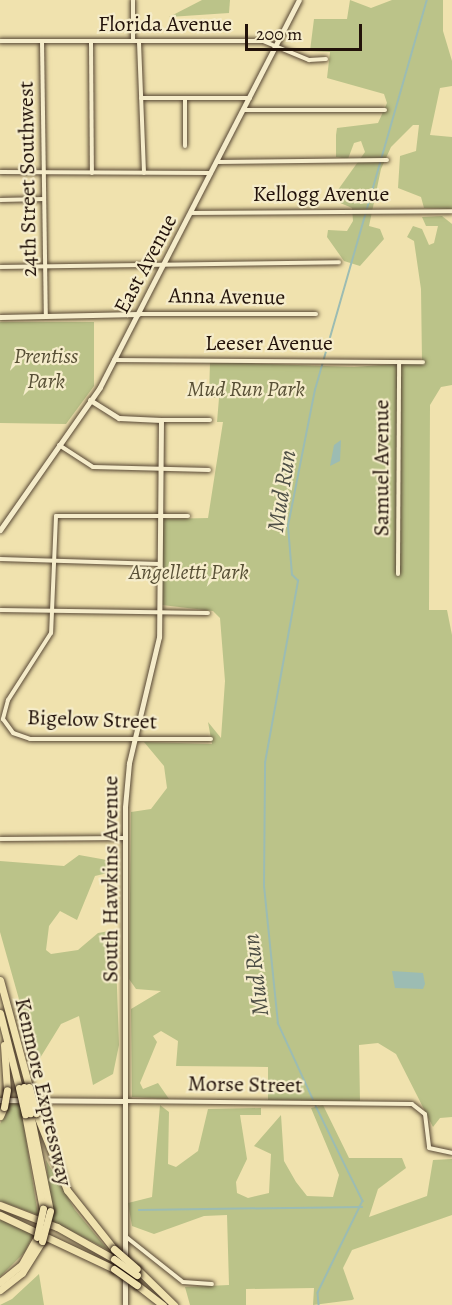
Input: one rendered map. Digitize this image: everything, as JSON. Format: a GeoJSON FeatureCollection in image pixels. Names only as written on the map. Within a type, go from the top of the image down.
{"type":"FeatureCollection","features":[{"type":"Feature","properties":{"kind":"highway"},"geometry":{"type":"LineString","coordinates":[[0,980],[30,1113],[67,1190],[114,1249],[174,1305]]}},
{"type":"Feature","properties":{"kind":"highway"},"geometry":{"type":"LineString","coordinates":[[0,1014],[24,1087]]}},
{"type":"Feature","properties":{"kind":"highway"},"geometry":{"type":"LineString","coordinates":[[0,1014],[7,1090],[0,1116]]}},
{"type":"Feature","properties":{"kind":"highway","name":"Kenmore Expressway"},"geometry":{"type":"LineString","coordinates":[[30,1113],[47,1210],[39,1239]]}},
{"type":"Feature","properties":{"kind":"highway"},"geometry":{"type":"LineString","coordinates":[[0,1205],[57,1227],[137,1272]]}},
{"type":"Feature","properties":{"kind":"highway"},"geometry":{"type":"LineString","coordinates":[[0,1215],[13,1219],[114,1269],[163,1305]]}},
{"type":"Feature","properties":{"kind":"highway"},"geometry":{"type":"LineString","coordinates":[[0,1282],[22,1264],[39,1239]]}},
{"type":"Feature","properties":{"kind":"highway"},"geometry":{"type":"LineString","coordinates":[[0,1290],[22,1273],[39,1239]]}},
{"type":"Feature","properties":{"kind":"street"},"geometry":{"type":"LineString","coordinates":[[133,0],[133,41]]}},
{"type":"Feature","properties":{"kind":"street","name":"East Avenue"},"geometry":{"type":"LineString","coordinates":[[0,530],[90,400],[114,360],[279,43],[299,0]]}},
{"type":"Feature","properties":{"kind":"street","name":"Florida Avenue"},"geometry":{"type":"LineString","coordinates":[[0,41],[279,43],[309,60],[326,59]]}},
{"type":"Feature","properties":{"kind":"street","name":"24th Street Southwest"},"geometry":{"type":"LineString","coordinates":[[42,41],[46,316]]}},
{"type":"Feature","properties":{"kind":"street"},"geometry":{"type":"LineString","coordinates":[[139,41],[144,173]]}},
{"type":"Feature","properties":{"kind":"street"},"geometry":{"type":"LineString","coordinates":[[91,42],[92,173]]}},
{"type":"Feature","properties":{"kind":"street"},"geometry":{"type":"LineString","coordinates":[[141,98],[250,98]]}},
{"type":"Feature","properties":{"kind":"street"},"geometry":{"type":"LineString","coordinates":[[185,98],[185,146]]}},
{"type":"Feature","properties":{"kind":"street"},"geometry":{"type":"LineString","coordinates":[[244,110],[385,110]]}},
{"type":"Feature","properties":{"kind":"street"},"geometry":{"type":"LineString","coordinates":[[217,162],[382,160]]}},
{"type":"Feature","properties":{"kind":"street"},"geometry":{"type":"LineString","coordinates":[[0,172],[211,173]]}},
{"type":"Feature","properties":{"kind":"street"},"geometry":{"type":"LineString","coordinates":[[0,201],[45,200]]}},
{"type":"Feature","properties":{"kind":"street","name":"Kellogg Avenue"},"geometry":{"type":"LineString","coordinates":[[191,213],[452,211]]}},
{"type":"Feature","properties":{"kind":"street"},"geometry":{"type":"LineString","coordinates":[[0,267],[339,262]]}},
{"type":"Feature","properties":{"kind":"street"},"geometry":{"type":"LineString","coordinates":[[0,316],[138,314]]}},
{"type":"Feature","properties":{"kind":"street","name":"Anna Avenue"},"geometry":{"type":"LineString","coordinates":[[138,314],[316,314]]}},
{"type":"Feature","properties":{"kind":"street","name":"Leeser Avenue"},"geometry":{"type":"LineString","coordinates":[[114,360],[423,362]]}},
{"type":"Feature","properties":{"kind":"street","name":"Samuel Avenue"},"geometry":{"type":"LineString","coordinates":[[398,574],[399,362]]}},
{"type":"Feature","properties":{"kind":"street"},"geometry":{"type":"LineString","coordinates":[[90,400],[114,417],[210,420]]}},
{"type":"Feature","properties":{"kind":"street","name":"South Hawkins Avenue"},"geometry":{"type":"LineString","coordinates":[[125,1305],[124,838],[134,739],[156,654],[160,611],[161,420]]}},
{"type":"Feature","properties":{"kind":"street"},"geometry":{"type":"LineString","coordinates":[[59,445],[90,466],[209,470]]}},
{"type":"Feature","properties":{"kind":"street","name":"Bigelow Street"},"geometry":{"type":"LineString","coordinates":[[161,517],[60,514],[55,530],[54,610],[48,639],[5,705],[5,724],[30,739],[211,739]]}},
{"type":"Feature","properties":{"kind":"street"},"geometry":{"type":"LineString","coordinates":[[161,517],[188,516]]}},
{"type":"Feature","properties":{"kind":"street"},"geometry":{"type":"LineString","coordinates":[[0,559],[55,563],[160,564]]}},
{"type":"Feature","properties":{"kind":"street"},"geometry":{"type":"LineString","coordinates":[[0,610],[208,613]]}},
{"type":"Feature","properties":{"kind":"street"},"geometry":{"type":"LineString","coordinates":[[0,839],[124,838]]}},
{"type":"Feature","properties":{"kind":"street","name":"Morse Street"},"geometry":{"type":"LineString","coordinates":[[2,1103],[124,1101],[412,1104],[425,1114],[429,1148],[452,1153]]}},
{"type":"Feature","properties":{"kind":"street"},"geometry":{"type":"LineString","coordinates":[[124,1236],[183,1282],[212,1284]]}},
{"type":"Feature","properties":{"kind":"green space"},"geometry":{"type":"Polygon","coordinates":[[[202,0],[230,0],[229,13],[169,17],[202,0]]]}},
{"type":"Feature","properties":{"kind":"green space"},"geometry":{"type":"Polygon","coordinates":[[[350,0],[371,8],[392,0],[443,0],[443,31],[452,61],[452,86],[440,88],[430,135],[452,137],[452,209],[424,208],[421,197],[398,188],[400,156],[416,151],[419,125],[413,125],[391,147],[381,169],[369,226],[380,229],[384,239],[360,266],[344,261],[327,237],[328,230],[347,231],[353,221],[352,208],[338,202],[335,194],[365,152],[361,141],[354,143],[348,159],[336,157],[337,128],[378,123],[387,103],[384,94],[327,78],[330,52],[310,51],[314,19],[347,19],[350,0]]]}},
{"type":"Feature","properties":{"kind":"green space"},"geometry":{"type":"Polygon","coordinates":[[[442,216],[452,224],[452,385],[441,387],[430,405],[429,610],[447,610],[452,635],[452,1117],[440,1118],[433,1127],[396,1054],[378,1043],[359,1045],[360,1101],[268,1100],[268,1067],[176,1066],[178,1041],[161,1031],[153,1036],[157,1042],[140,1083],[143,1089],[158,1083],[169,1099],[132,1097],[131,1009],[161,991],[136,989],[129,979],[131,812],[151,809],[167,788],[164,766],[144,742],[212,744],[208,722],[221,738],[225,681],[220,618],[213,611],[162,605],[162,519],[208,518],[223,422],[217,422],[219,398],[209,397],[210,362],[354,367],[422,362],[421,289],[414,241],[407,237],[413,226],[422,229],[429,245],[434,243],[438,226],[426,226],[422,217],[442,216]]]}},
{"type":"Feature","properties":{"kind":"green space","name":"Prentiss Park"},"geometry":{"type":"Polygon","coordinates":[[[0,322],[94,322],[94,386],[66,424],[0,423],[0,322]]]}},
{"type":"Feature","properties":{"kind":"green space"},"geometry":{"type":"Polygon","coordinates":[[[79,855],[118,862],[120,870],[95,876],[77,920],[60,911],[49,926],[46,950],[51,954],[78,950],[98,933],[115,930],[119,1045],[113,1074],[93,1085],[79,1016],[61,1024],[37,1063],[0,932],[0,861],[64,866],[79,855]]]}},
{"type":"Feature","properties":{"kind":"green space"},"geometry":{"type":"Polygon","coordinates":[[[9,1103],[19,1103],[22,1114],[38,1215],[0,1201],[0,1124],[9,1103]]]}},
{"type":"Feature","properties":{"kind":"green space"},"geometry":{"type":"Polygon","coordinates":[[[160,1105],[169,1112],[168,1164],[176,1167],[198,1151],[208,1109],[261,1108],[261,1115],[240,1115],[247,1159],[236,1182],[237,1193],[248,1198],[269,1193],[271,1154],[254,1146],[281,1115],[284,1161],[296,1182],[307,1196],[333,1197],[339,1175],[311,1108],[323,1105],[349,1158],[402,1158],[406,1168],[378,1189],[369,1217],[427,1196],[433,1160],[452,1159],[452,1215],[352,1250],[343,1268],[354,1299],[352,1300],[313,1305],[314,1288],[246,1289],[246,1305],[190,1305],[185,1287],[229,1285],[227,1215],[204,1216],[154,1234],[132,1226],[128,1203],[152,1197],[160,1105]]]}},
{"type":"Feature","properties":{"kind":"green space"},"geometry":{"type":"Polygon","coordinates":[[[46,1160],[75,1210],[108,1250],[52,1221],[46,1160]]]}},
{"type":"Feature","properties":{"kind":"green space"},"geometry":{"type":"Polygon","coordinates":[[[0,1220],[34,1233],[25,1252],[0,1277],[0,1220]]]}},
{"type":"Feature","properties":{"kind":"green space"},"geometry":{"type":"Polygon","coordinates":[[[39,1274],[44,1305],[0,1305],[12,1299],[39,1274]]]}},
{"type":"Feature","properties":{"kind":"water"},"geometry":{"type":"Polygon","coordinates":[[[341,440],[340,461],[330,466],[334,445],[341,440]]]}},
{"type":"Feature","properties":{"kind":"water"},"geometry":{"type":"Polygon","coordinates":[[[392,971],[423,973],[425,984],[423,989],[395,988],[392,971]]]}},
{"type":"Feature","properties":{"kind":"waterway","name":"Mud Run"},"geometry":{"type":"LineString","coordinates":[[313,1100],[278,1024],[264,887],[265,763],[298,581],[292,575],[288,526],[315,390],[427,0]]}},
{"type":"Feature","properties":{"kind":"waterway","name":"Mud Run"},"geometry":{"type":"LineString","coordinates":[[316,1106],[363,1201],[318,1293],[319,1305]]}},
{"type":"Feature","properties":{"kind":"waterway"},"geometry":{"type":"LineString","coordinates":[[139,1210],[362,1207]]}},
{"type":"Feature","properties":{"kind":"park label","name":"Mud Run Park"},"geometry":{"type":"Point","coordinates":[246,390]}},
{"type":"Feature","properties":{"kind":"park label","name":"Angelletti Park"},"geometry":{"type":"Point","coordinates":[189,573]}}]}
